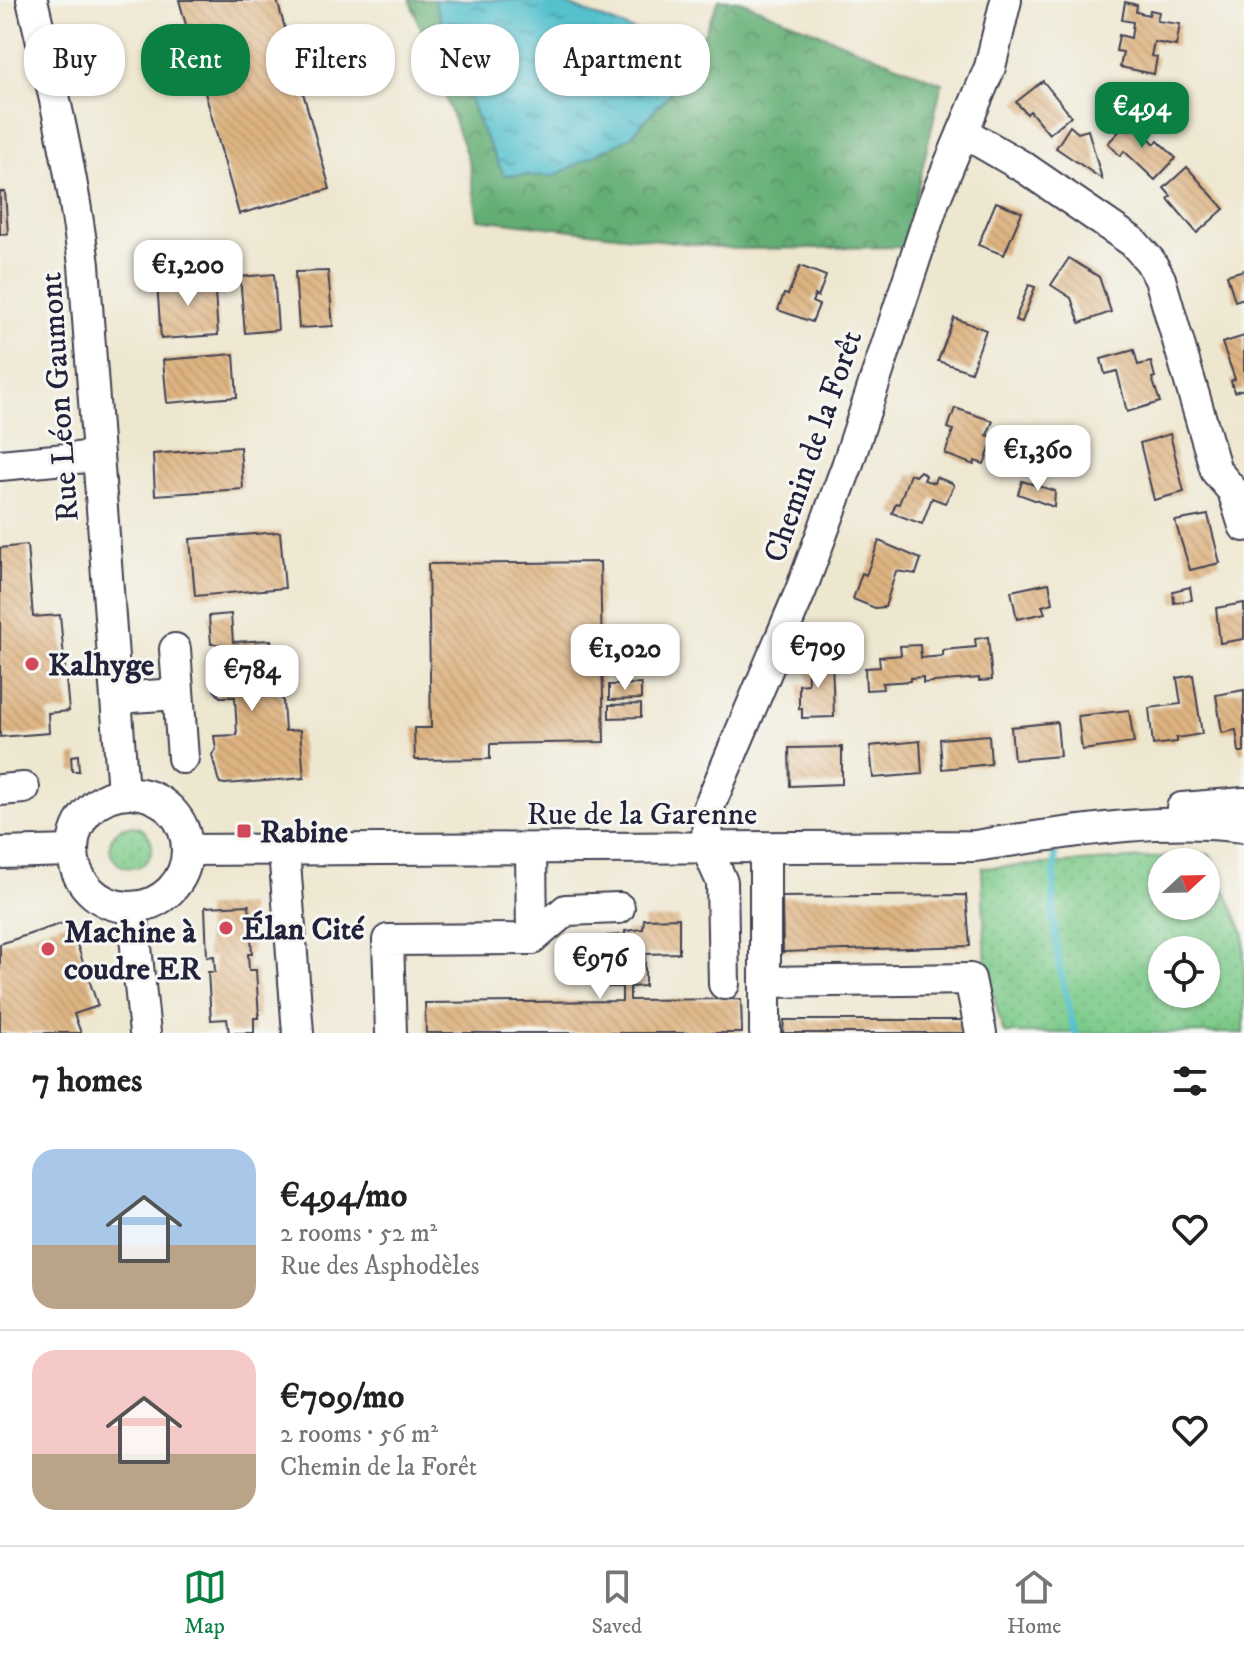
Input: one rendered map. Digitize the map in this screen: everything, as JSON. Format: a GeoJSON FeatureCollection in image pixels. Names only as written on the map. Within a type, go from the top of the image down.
{"type":"FeatureCollection","features":[{"type":"Feature","properties":{"kind":"street","name":"Rue Léon Gaumont"},"geometry":{"type":"LineString","coordinates":[[32,0],[76,200],[84,265],[123,793]]}},
{"type":"Feature","properties":{"kind":"street","name":"Chemin de la Forêt"},"geometry":{"type":"LineString","coordinates":[[707,849],[708,809],[801,590],[847,466],[934,201],[990,67],[1006,0]]}},
{"type":"Feature","properties":{"kind":"street"},"geometry":{"type":"LineString","coordinates":[[963,132],[1025,168],[1133,242],[1150,261],[1160,279],[1216,471],[1233,491],[1244,526]]}},
{"type":"Feature","properties":{"kind":"street"},"geometry":{"type":"LineString","coordinates":[[0,465],[98,456]]}},
{"type":"Feature","properties":{"kind":"street"},"geometry":{"type":"LineString","coordinates":[[175,649],[183,758]]}},
{"type":"Feature","properties":{"kind":"street"},"geometry":{"type":"LineString","coordinates":[[116,698],[178,694]]}},
{"type":"Feature","properties":{"kind":"street"},"geometry":{"type":"LineString","coordinates":[[123,793],[142,794],[160,801],[175,814],[184,831],[187,850],[185,867],[177,883],[165,896],[149,905],[132,908],[97,898],[84,885],[72,851],[81,819],[107,798],[123,793]]}},
{"type":"Feature","properties":{"kind":"street","name":"Rue de la Garenne"},"geometry":{"type":"LineString","coordinates":[[187,850],[975,846],[1097,828],[1179,809],[1244,803]]}},
{"type":"Feature","properties":{"kind":"street","name":"Rue de la Garenne"},"geometry":{"type":"LineString","coordinates":[[1097,828],[1203,822],[1244,827]]}},
{"type":"Feature","properties":{"kind":"street"},"geometry":{"type":"LineString","coordinates":[[765,848],[765,1033]]}},
{"type":"Feature","properties":{"kind":"street"},"geometry":{"type":"LineString","coordinates":[[707,849],[722,882],[724,984]]}},
{"type":"Feature","properties":{"kind":"street"},"geometry":{"type":"LineString","coordinates":[[284,850],[298,1033]]}},
{"type":"Feature","properties":{"kind":"street"},"geometry":{"type":"LineString","coordinates":[[531,850],[532,939]]}},
{"type":"Feature","properties":{"kind":"street"},"geometry":{"type":"LineString","coordinates":[[0,853],[72,851]]}},
{"type":"Feature","properties":{"kind":"street"},"geometry":{"type":"LineString","coordinates":[[132,908],[145,1033]]}},
{"type":"Feature","properties":{"kind":"street"},"geometry":{"type":"LineString","coordinates":[[391,1033],[388,940],[532,939],[566,910],[619,908]]}},
{"type":"Feature","properties":{"kind":"street"},"geometry":{"type":"LineString","coordinates":[[765,982],[970,979],[981,1033]]}},
{"type":"Feature","properties":{"kind":"green space"},"geometry":{"type":"Polygon","coordinates":[[[410,0],[434,0],[443,24],[419,24],[410,0]]]}},
{"type":"Feature","properties":{"kind":"green space"},"geometry":{"type":"Polygon","coordinates":[[[719,0],[738,0],[942,83],[904,247],[736,249],[478,219],[469,162],[445,96],[469,96],[480,126],[630,137],[668,96],[710,96],[708,24],[719,0]]]}},
{"type":"Feature","properties":{"kind":"green space"},"geometry":{"type":"Polygon","coordinates":[[[131,826],[146,832],[152,847],[146,862],[131,868],[116,862],[110,847],[116,832],[131,826]]]}},
{"type":"Feature","properties":{"kind":"green space"},"geometry":{"type":"Polygon","coordinates":[[[1148,858],[1148,920],[1220,920],[1220,878],[1244,934],[1244,1033],[1004,1033],[986,970],[982,868],[1148,858]]]}},
{"type":"Feature","properties":{"kind":"water"},"geometry":{"type":"Polygon","coordinates":[[[434,0],[555,0],[617,24],[535,24],[535,96],[668,96],[630,137],[554,176],[504,175],[469,96],[519,96],[519,24],[443,24],[434,0]]]}},
{"type":"Feature","properties":{"kind":"building"},"geometry":{"type":"Polygon","coordinates":[[[179,0],[277,0],[284,24],[266,24],[266,96],[304,96],[330,189],[239,214],[206,96],[250,96],[250,24],[186,24],[179,0]]]}},
{"type":"Feature","properties":{"kind":"building"},"geometry":{"type":"Polygon","coordinates":[[[1125,2],[1137,5],[1136,12],[1149,15],[1150,10],[1159,12],[1157,21],[1180,24],[1176,46],[1154,42],[1151,56],[1157,57],[1154,74],[1120,67],[1123,52],[1116,51],[1119,35],[1131,38],[1133,22],[1122,20],[1125,2]]]}},
{"type":"Feature","properties":{"kind":"building"},"geometry":{"type":"Polygon","coordinates":[[[1043,81],[1071,116],[1049,134],[1030,111],[1027,114],[1016,102],[1043,81]]]}},
{"type":"Feature","properties":{"kind":"building"},"geometry":{"type":"Polygon","coordinates":[[[1130,120],[1155,144],[1158,141],[1176,158],[1155,180],[1124,151],[1120,156],[1108,143],[1130,120]]]}},
{"type":"Feature","properties":{"kind":"building"},"geometry":{"type":"Polygon","coordinates":[[[1070,126],[1078,133],[1088,130],[1102,179],[1056,148],[1070,126]]]}},
{"type":"Feature","properties":{"kind":"building"},"geometry":{"type":"Polygon","coordinates":[[[1187,167],[1224,209],[1197,233],[1168,199],[1171,196],[1164,188],[1187,167]]]}},
{"type":"Feature","properties":{"kind":"building"},"geometry":{"type":"Polygon","coordinates":[[[0,192],[5,192],[8,234],[0,234],[0,192]]]}},
{"type":"Feature","properties":{"kind":"building"},"geometry":{"type":"Polygon","coordinates":[[[996,202],[1022,212],[1004,255],[978,245],[996,202]]]}},
{"type":"Feature","properties":{"kind":"building"},"geometry":{"type":"Polygon","coordinates":[[[1069,258],[1099,277],[1111,312],[1080,323],[1071,298],[1051,285],[1069,258]]]}},
{"type":"Feature","properties":{"kind":"building"},"geometry":{"type":"Polygon","coordinates":[[[800,266],[826,276],[818,297],[815,295],[812,302],[819,305],[812,322],[778,310],[800,266]]]}},
{"type":"Feature","properties":{"kind":"building"},"geometry":{"type":"Polygon","coordinates":[[[1244,270],[1244,298],[1235,301],[1227,275],[1244,270]]]}},
{"type":"Feature","properties":{"kind":"building"},"geometry":{"type":"Polygon","coordinates":[[[328,271],[333,326],[299,328],[295,272],[328,271]]]}},
{"type":"Feature","properties":{"kind":"building"},"geometry":{"type":"Polygon","coordinates":[[[274,274],[278,330],[245,333],[240,277],[274,274]]]}},
{"type":"Feature","properties":{"kind":"building"},"geometry":{"type":"Polygon","coordinates":[[[214,278],[218,335],[161,339],[157,282],[214,278]]]}},
{"type":"Feature","properties":{"kind":"building"},"geometry":{"type":"Polygon","coordinates":[[[1029,285],[1035,287],[1022,322],[1015,320],[1029,285]]]}},
{"type":"Feature","properties":{"kind":"building"},"geometry":{"type":"Polygon","coordinates":[[[954,318],[986,330],[971,372],[938,361],[954,318]]]}},
{"type":"Feature","properties":{"kind":"building"},"geometry":{"type":"Polygon","coordinates":[[[1244,336],[1244,389],[1234,392],[1231,381],[1235,379],[1222,343],[1244,336]]]}},
{"type":"Feature","properties":{"kind":"building"},"geometry":{"type":"Polygon","coordinates":[[[1134,350],[1138,365],[1151,362],[1155,377],[1152,378],[1160,402],[1127,412],[1117,371],[1105,374],[1101,359],[1134,350]]]}},
{"type":"Feature","properties":{"kind":"building"},"geometry":{"type":"Polygon","coordinates":[[[234,354],[237,397],[167,403],[163,360],[234,354]]]}},
{"type":"Feature","properties":{"kind":"building"},"geometry":{"type":"Polygon","coordinates":[[[955,408],[993,421],[987,435],[994,437],[984,464],[975,461],[974,465],[945,454],[953,430],[948,428],[955,408]]]}},
{"type":"Feature","properties":{"kind":"building"},"geometry":{"type":"Polygon","coordinates":[[[1170,434],[1184,492],[1154,500],[1140,443],[1170,434]]]}},
{"type":"Feature","properties":{"kind":"building"},"geometry":{"type":"Polygon","coordinates":[[[240,447],[243,489],[155,495],[153,454],[240,447]]]}},
{"type":"Feature","properties":{"kind":"building"},"geometry":{"type":"Polygon","coordinates":[[[920,471],[926,476],[924,480],[934,483],[936,477],[954,486],[945,503],[932,498],[922,524],[892,513],[896,503],[899,504],[910,474],[915,476],[920,471]]]}},
{"type":"Feature","properties":{"kind":"building"},"geometry":{"type":"Polygon","coordinates":[[[1022,481],[1055,491],[1054,507],[1018,494],[1022,481]]]}},
{"type":"Feature","properties":{"kind":"building"},"geometry":{"type":"Polygon","coordinates":[[[1208,515],[1220,563],[1190,570],[1175,521],[1208,515]]]}},
{"type":"Feature","properties":{"kind":"building"},"geometry":{"type":"Polygon","coordinates":[[[280,532],[285,588],[195,596],[190,539],[280,532]]]}},
{"type":"Feature","properties":{"kind":"building"},"geometry":{"type":"Polygon","coordinates":[[[879,541],[921,559],[916,574],[896,571],[885,607],[875,608],[853,599],[862,573],[866,575],[879,541]]]}},
{"type":"Feature","properties":{"kind":"building","name":"Kalhyge"},"geometry":{"type":"Polygon","coordinates":[[[27,545],[33,617],[60,615],[69,711],[48,713],[49,733],[0,737],[0,548],[27,545]]]}},
{"type":"Feature","properties":{"kind":"building"},"geometry":{"type":"Polygon","coordinates":[[[600,562],[604,742],[490,744],[490,759],[415,760],[414,728],[431,728],[428,564],[600,562]]]}},
{"type":"Feature","properties":{"kind":"building"},"geometry":{"type":"Polygon","coordinates":[[[1049,583],[1053,603],[1042,606],[1045,613],[1017,619],[1011,591],[1049,583]]]}},
{"type":"Feature","properties":{"kind":"building"},"geometry":{"type":"Polygon","coordinates":[[[1190,587],[1192,600],[1174,603],[1173,591],[1190,587]]]}},
{"type":"Feature","properties":{"kind":"building"},"geometry":{"type":"Polygon","coordinates":[[[1244,603],[1244,639],[1220,643],[1216,608],[1244,603]]]}},
{"type":"Feature","properties":{"kind":"building"},"geometry":{"type":"Polygon","coordinates":[[[231,614],[233,642],[271,640],[275,692],[280,694],[283,701],[285,731],[300,730],[304,778],[225,784],[218,779],[212,755],[216,749],[214,736],[237,735],[235,697],[220,697],[214,690],[218,675],[216,650],[221,644],[211,644],[209,616],[231,614]]]}},
{"type":"Feature","properties":{"kind":"building"},"geometry":{"type":"Polygon","coordinates":[[[988,637],[992,680],[979,681],[979,678],[923,683],[923,677],[910,678],[910,681],[882,683],[883,689],[866,690],[865,668],[880,667],[879,657],[901,655],[900,646],[920,645],[921,658],[943,656],[943,650],[976,647],[975,639],[988,637]]]}},
{"type":"Feature","properties":{"kind":"building"},"geometry":{"type":"Polygon","coordinates":[[[640,656],[640,672],[609,673],[609,658],[640,656]]]}},
{"type":"Feature","properties":{"kind":"building"},"geometry":{"type":"Polygon","coordinates":[[[832,657],[834,717],[802,718],[799,685],[808,684],[807,659],[832,657]]]}},
{"type":"Feature","properties":{"kind":"building"},"geometry":{"type":"Polygon","coordinates":[[[1193,675],[1202,734],[1153,745],[1149,708],[1181,704],[1177,678],[1193,675]]]}},
{"type":"Feature","properties":{"kind":"building"},"geometry":{"type":"Polygon","coordinates":[[[641,684],[641,699],[609,700],[609,685],[641,684]]]}},
{"type":"Feature","properties":{"kind":"building"},"geometry":{"type":"Polygon","coordinates":[[[1244,690],[1244,752],[1239,752],[1236,730],[1222,733],[1216,695],[1244,690]]]}},
{"type":"Feature","properties":{"kind":"building"},"geometry":{"type":"Polygon","coordinates":[[[641,704],[641,717],[609,718],[609,705],[641,704]]]}},
{"type":"Feature","properties":{"kind":"building"},"geometry":{"type":"Polygon","coordinates":[[[1129,710],[1134,743],[1082,750],[1078,716],[1129,710]]]}},
{"type":"Feature","properties":{"kind":"building"},"geometry":{"type":"Polygon","coordinates":[[[1057,722],[1060,756],[1014,760],[1011,727],[1057,722]]]}},
{"type":"Feature","properties":{"kind":"building"},"geometry":{"type":"Polygon","coordinates":[[[989,735],[991,764],[942,769],[940,739],[989,735]]]}},
{"type":"Feature","properties":{"kind":"building"},"geometry":{"type":"Polygon","coordinates":[[[920,741],[922,774],[873,778],[870,746],[920,741]]]}},
{"type":"Feature","properties":{"kind":"building"},"geometry":{"type":"Polygon","coordinates":[[[842,747],[842,784],[790,786],[789,748],[842,747]]]}},
{"type":"Feature","properties":{"kind":"building"},"geometry":{"type":"Polygon","coordinates":[[[78,755],[79,771],[72,771],[71,756],[78,755]]]}},
{"type":"Feature","properties":{"kind":"building"},"geometry":{"type":"Polygon","coordinates":[[[966,895],[970,946],[783,952],[782,897],[966,895]]]}},
{"type":"Feature","properties":{"kind":"building"},"geometry":{"type":"Polygon","coordinates":[[[249,905],[252,954],[248,954],[249,970],[256,970],[259,1018],[254,1018],[254,1033],[229,1033],[227,1019],[211,1020],[208,972],[215,972],[214,956],[207,957],[205,907],[249,905]]]}},
{"type":"Feature","properties":{"kind":"building"},"geometry":{"type":"Polygon","coordinates":[[[679,918],[679,953],[645,954],[645,986],[630,987],[630,1000],[741,999],[742,1033],[426,1033],[425,1003],[622,1001],[622,987],[609,987],[607,936],[625,935],[625,931],[643,929],[644,919],[679,918]]]}},
{"type":"Feature","properties":{"kind":"building"},"geometry":{"type":"Polygon","coordinates":[[[69,921],[98,1006],[74,1014],[81,1033],[0,1033],[0,944],[69,921]]]}},
{"type":"Feature","properties":{"kind":"building"},"geometry":{"type":"Polygon","coordinates":[[[784,1020],[974,1020],[977,1033],[783,1033],[784,1020]]]}},
{"type":"Feature","properties":{"kind":"waterway"},"geometry":{"type":"LineString","coordinates":[[1055,855],[1053,917],[1059,965],[1075,1033]]}},
{"type":"Feature","properties":{"kind":"place","name":"Kalhyge"},"geometry":{"type":"Point","coordinates":[32,664]}},
{"type":"Feature","properties":{"kind":"place","name":"Rabine"},"geometry":{"type":"Point","coordinates":[244,831]}},
{"type":"Feature","properties":{"kind":"place","name":"Élan Cité"},"geometry":{"type":"Point","coordinates":[226,928]}},
{"type":"Feature","properties":{"kind":"place","name":"Machine à coudre ER"},"geometry":{"type":"Point","coordinates":[48,949]}}]}
